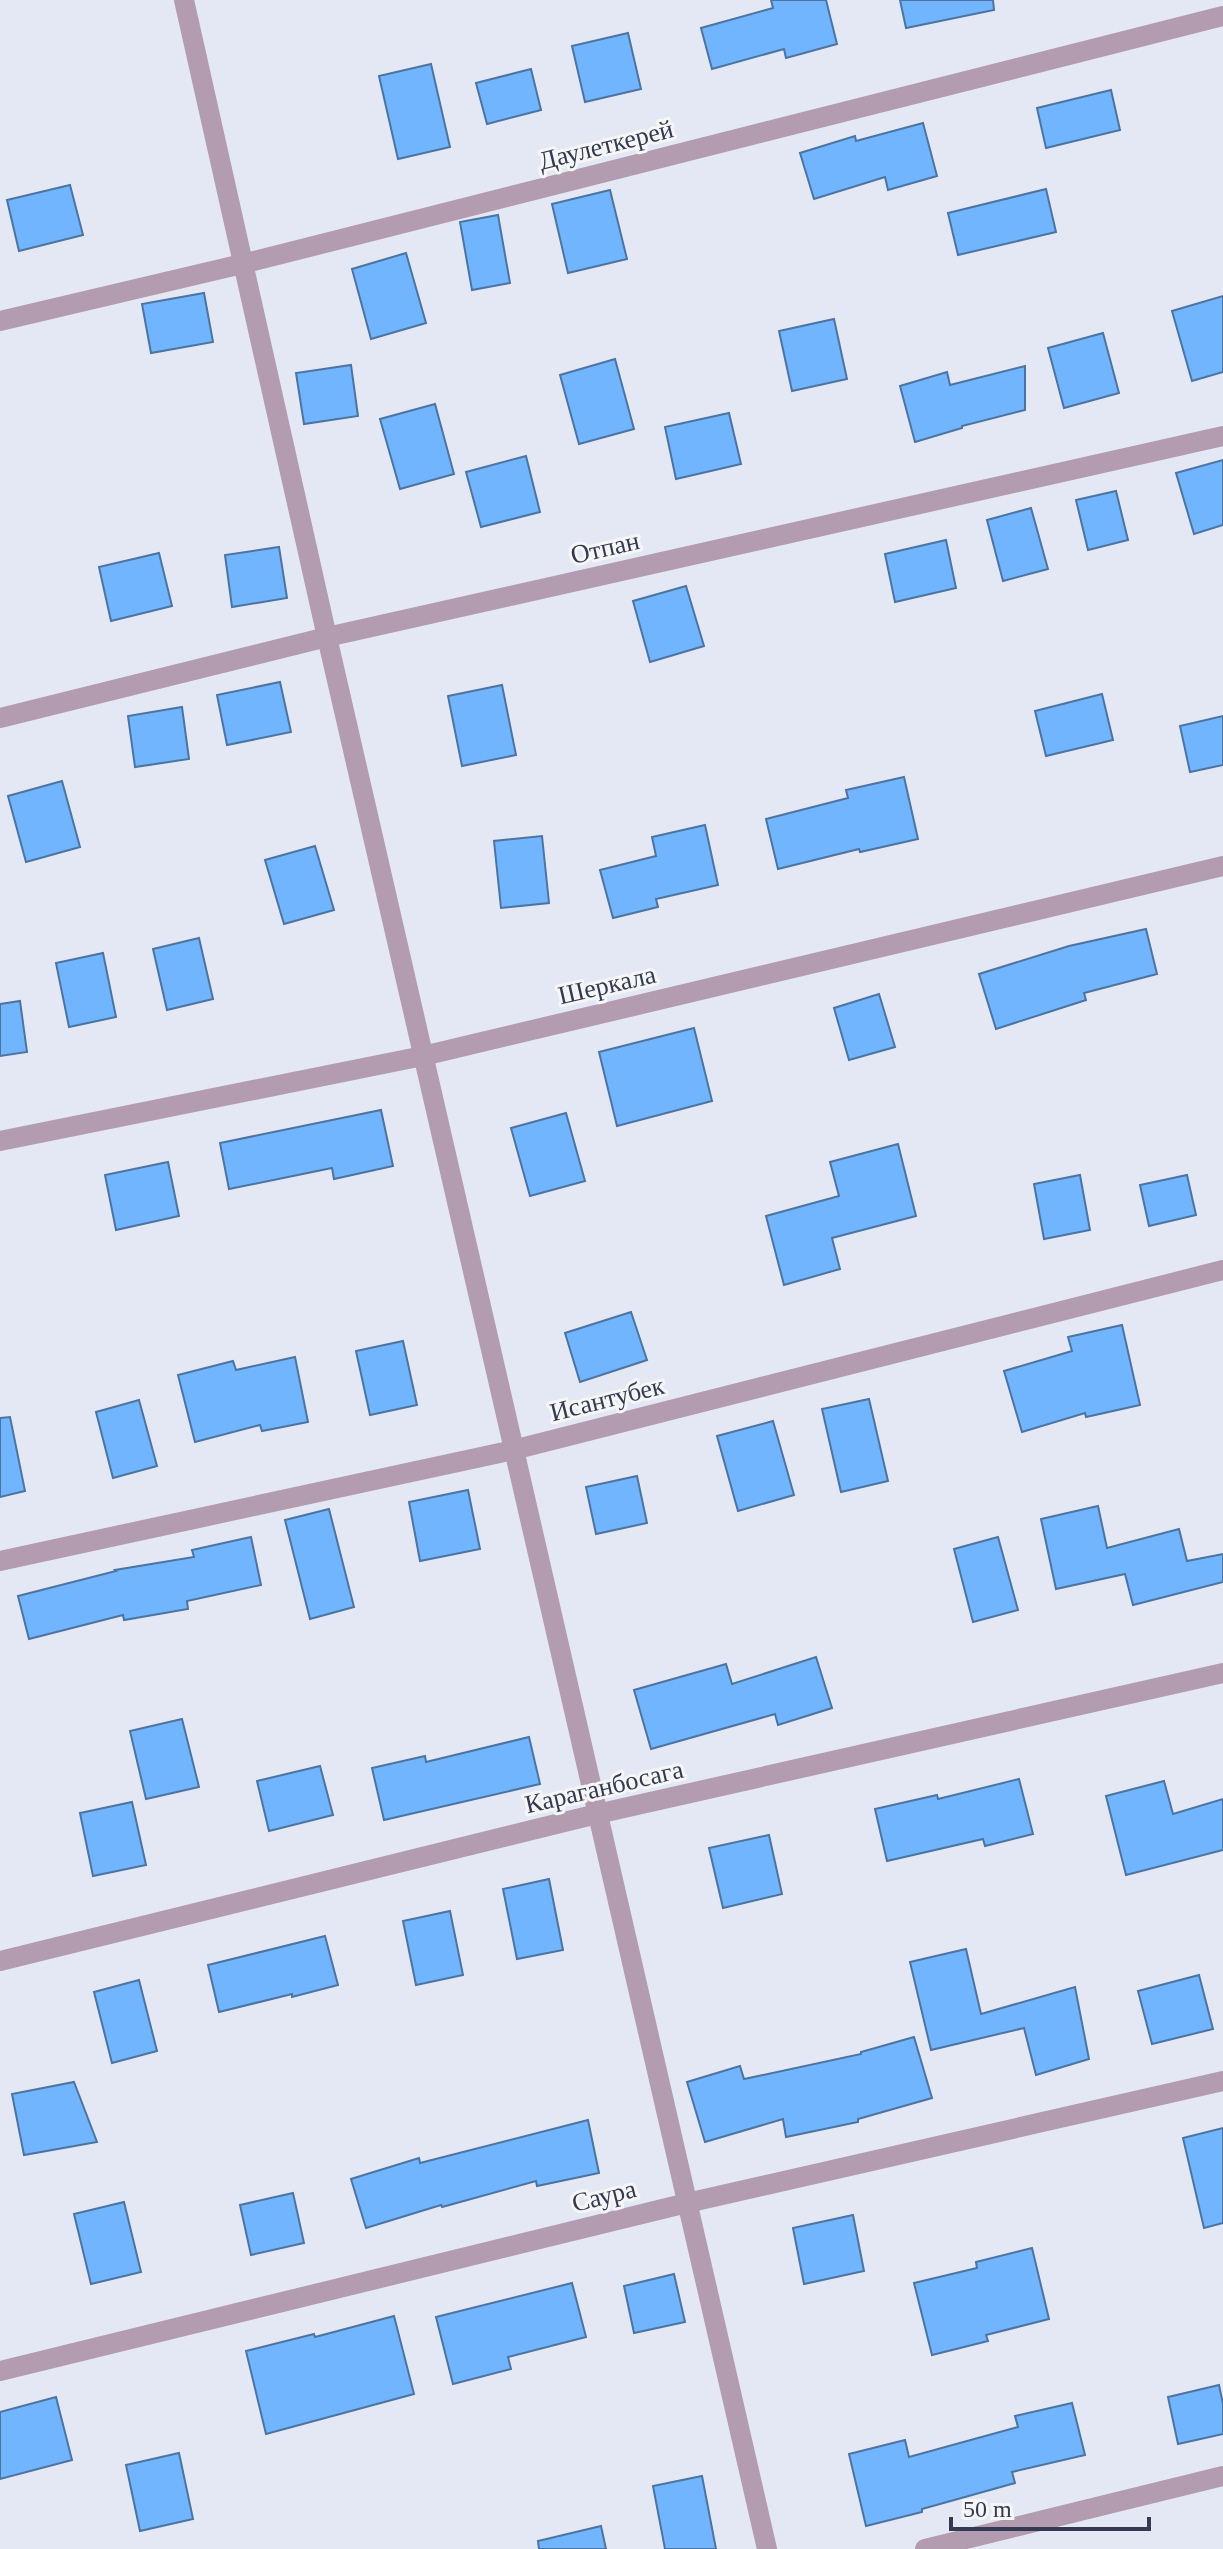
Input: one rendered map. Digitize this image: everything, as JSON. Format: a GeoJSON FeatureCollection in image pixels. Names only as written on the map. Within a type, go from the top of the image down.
{"type":"FeatureCollection","features":[{"type":"Feature","properties":{"kind":"street"},"geometry":{"type":"LineString","coordinates":[[184,0],[327,637],[767,2549]]}},
{"type":"Feature","properties":{"kind":"street","name":"Даулеткерей"},"geometry":{"type":"LineString","coordinates":[[0,321],[242,264],[1223,16]]}},
{"type":"Feature","properties":{"kind":"street","name":"Отпан"},"geometry":{"type":"LineString","coordinates":[[0,718],[327,637],[1223,436]]}},
{"type":"Feature","properties":{"kind":"street","name":"Шеркала"},"geometry":{"type":"LineString","coordinates":[[0,1141],[423,1056],[1223,866]]}},
{"type":"Feature","properties":{"kind":"street","name":"Исантубек"},"geometry":{"type":"LineString","coordinates":[[0,1561],[513,1450],[1223,1270]]}},
{"type":"Feature","properties":{"kind":"street","name":"Караганбосага"},"geometry":{"type":"LineString","coordinates":[[0,1961],[597,1814],[1223,1673]]}},
{"type":"Feature","properties":{"kind":"street","name":"Саура"},"geometry":{"type":"LineString","coordinates":[[0,2371],[687,2203],[1223,2081]]}},
{"type":"Feature","properties":{"kind":"street"},"geometry":{"type":"LineString","coordinates":[[925,2549],[1223,2476]]}},
{"type":"Feature","properties":{"kind":"building"},"geometry":{"type":"Polygon","coordinates":[[[771,0],[826,0],[837,44],[786,58],[784,49],[712,69],[701,28],[773,8],[771,0]]]}},
{"type":"Feature","properties":{"kind":"building"},"geometry":{"type":"Polygon","coordinates":[[[900,0],[993,0],[994,10],[906,28],[900,0]]]}},
{"type":"Feature","properties":{"kind":"building"},"geometry":{"type":"Polygon","coordinates":[[[628,33],[641,89],[585,102],[572,46],[628,33]]]}},
{"type":"Feature","properties":{"kind":"building"},"geometry":{"type":"Polygon","coordinates":[[[431,64],[450,147],[398,159],[379,76],[431,64]]]}},
{"type":"Feature","properties":{"kind":"building"},"geometry":{"type":"Polygon","coordinates":[[[531,69],[541,110],[487,124],[476,83],[531,69]]]}},
{"type":"Feature","properties":{"kind":"building"},"geometry":{"type":"Polygon","coordinates":[[[1111,90],[1120,130],[1046,148],[1037,108],[1111,90]]]}},
{"type":"Feature","properties":{"kind":"building"},"geometry":{"type":"Polygon","coordinates":[[[923,123],[937,176],[888,190],[885,177],[814,199],[800,153],[855,136],[856,141],[923,123]]]}},
{"type":"Feature","properties":{"kind":"building"},"geometry":{"type":"Polygon","coordinates":[[[70,185],[83,235],[19,251],[7,200],[70,185]]]}},
{"type":"Feature","properties":{"kind":"building"},"geometry":{"type":"Polygon","coordinates":[[[1046,189],[1056,232],[958,255],[948,213],[1046,189]]]}},
{"type":"Feature","properties":{"kind":"building"},"geometry":{"type":"Polygon","coordinates":[[[610,190],[627,259],[568,273],[552,204],[610,190]]]}},
{"type":"Feature","properties":{"kind":"building"},"geometry":{"type":"Polygon","coordinates":[[[498,215],[510,283],[472,290],[460,222],[498,215]]]}},
{"type":"Feature","properties":{"kind":"building"},"geometry":{"type":"Polygon","coordinates":[[[406,253],[426,323],[371,339],[352,269],[406,253]]]}},
{"type":"Feature","properties":{"kind":"building"},"geometry":{"type":"Polygon","coordinates":[[[204,293],[213,342],[151,353],[142,304],[204,293]]]}},
{"type":"Feature","properties":{"kind":"building"},"geometry":{"type":"Polygon","coordinates":[[[1223,296],[1223,372],[1192,381],[1172,311],[1223,296]]]}},
{"type":"Feature","properties":{"kind":"building"},"geometry":{"type":"Polygon","coordinates":[[[834,319],[847,379],[792,391],[779,331],[834,319]]]}},
{"type":"Feature","properties":{"kind":"building"},"geometry":{"type":"Polygon","coordinates":[[[1103,333],[1119,393],[1064,408],[1048,348],[1103,333]]]}},
{"type":"Feature","properties":{"kind":"building"},"geometry":{"type":"Polygon","coordinates":[[[615,359],[634,429],[579,444],[560,375],[615,359]]]}},
{"type":"Feature","properties":{"kind":"building"},"geometry":{"type":"Polygon","coordinates":[[[351,365],[358,416],[304,424],[296,373],[351,365]]]}},
{"type":"Feature","properties":{"kind":"building"},"geometry":{"type":"Polygon","coordinates":[[[1025,366],[1025,410],[915,442],[900,386],[947,372],[950,385],[1025,366]]]}},
{"type":"Feature","properties":{"kind":"building"},"geometry":{"type":"Polygon","coordinates":[[[435,404],[454,474],[400,489],[380,419],[435,404]]]}},
{"type":"Feature","properties":{"kind":"building"},"geometry":{"type":"Polygon","coordinates":[[[729,413],[741,464],[676,479],[665,427],[729,413]]]}},
{"type":"Feature","properties":{"kind":"building"},"geometry":{"type":"Polygon","coordinates":[[[526,456],[540,512],[481,527],[466,472],[526,456]]]}},
{"type":"Feature","properties":{"kind":"building"},"geometry":{"type":"Polygon","coordinates":[[[1223,460],[1223,525],[1194,534],[1176,473],[1223,460]]]}},
{"type":"Feature","properties":{"kind":"building"},"geometry":{"type":"Polygon","coordinates":[[[1116,491],[1128,540],[1088,550],[1076,500],[1116,491]]]}},
{"type":"Feature","properties":{"kind":"building"},"geometry":{"type":"Polygon","coordinates":[[[1031,508],[1048,569],[1003,581],[987,520],[1031,508]]]}},
{"type":"Feature","properties":{"kind":"building"},"geometry":{"type":"Polygon","coordinates":[[[946,540],[956,588],[895,602],[885,554],[946,540]]]}},
{"type":"Feature","properties":{"kind":"building"},"geometry":{"type":"Polygon","coordinates":[[[279,547],[287,598],[232,607],[225,555],[279,547]]]}},
{"type":"Feature","properties":{"kind":"building"},"geometry":{"type":"Polygon","coordinates":[[[159,553],[172,606],[111,621],[99,567],[159,553]]]}},
{"type":"Feature","properties":{"kind":"building"},"geometry":{"type":"Polygon","coordinates":[[[686,586],[704,646],[650,662],[633,601],[686,586]]]}},
{"type":"Feature","properties":{"kind":"building"},"geometry":{"type":"Polygon","coordinates":[[[280,682],[291,732],[227,745],[217,695],[280,682]]]}},
{"type":"Feature","properties":{"kind":"building"},"geometry":{"type":"Polygon","coordinates":[[[502,685],[516,755],[462,766],[448,696],[502,685]]]}},
{"type":"Feature","properties":{"kind":"building"},"geometry":{"type":"Polygon","coordinates":[[[1102,694],[1113,740],[1046,756],[1035,711],[1102,694]]]}},
{"type":"Feature","properties":{"kind":"building"},"geometry":{"type":"Polygon","coordinates":[[[182,707],[189,759],[135,767],[128,716],[182,707]]]}},
{"type":"Feature","properties":{"kind":"building"},"geometry":{"type":"Polygon","coordinates":[[[1223,716],[1223,765],[1190,772],[1180,726],[1223,716]]]}},
{"type":"Feature","properties":{"kind":"building"},"geometry":{"type":"Polygon","coordinates":[[[904,777],[918,839],[860,852],[859,849],[778,869],[766,819],[848,798],[846,790],[904,777]]]}},
{"type":"Feature","properties":{"kind":"building"},"geometry":{"type":"Polygon","coordinates":[[[62,781],[80,847],[26,862],[8,796],[62,781]]]}},
{"type":"Feature","properties":{"kind":"building"},"geometry":{"type":"Polygon","coordinates":[[[705,825],[718,885],[656,899],[658,907],[613,918],[600,870],[656,856],[652,837],[705,825]]]}},
{"type":"Feature","properties":{"kind":"building"},"geometry":{"type":"Polygon","coordinates":[[[542,836],[549,903],[501,908],[494,841],[542,836]]]}},
{"type":"Feature","properties":{"kind":"building"},"geometry":{"type":"Polygon","coordinates":[[[315,846],[334,910],[284,924],[265,860],[315,846]]]}},
{"type":"Feature","properties":{"kind":"building"},"geometry":{"type":"Polygon","coordinates":[[[1146,929],[1157,974],[1084,993],[1086,1000],[996,1029],[979,974],[1069,946],[1146,929]]]}},
{"type":"Feature","properties":{"kind":"building"},"geometry":{"type":"Polygon","coordinates":[[[199,938],[213,999],[167,1010],[153,949],[199,938]]]}},
{"type":"Feature","properties":{"kind":"building"},"geometry":{"type":"Polygon","coordinates":[[[103,953],[116,1017],[69,1027],[56,963],[103,953]]]}},
{"type":"Feature","properties":{"kind":"building"},"geometry":{"type":"Polygon","coordinates":[[[879,994],[895,1047],[849,1060],[834,1008],[879,994]]]}},
{"type":"Feature","properties":{"kind":"building"},"geometry":{"type":"Polygon","coordinates":[[[20,1001],[27,1052],[0,1056],[0,1004],[20,1001]]]}},
{"type":"Feature","properties":{"kind":"building"},"geometry":{"type":"Polygon","coordinates":[[[694,1028],[712,1101],[617,1126],[599,1052],[694,1028]]]}},
{"type":"Feature","properties":{"kind":"building"},"geometry":{"type":"Polygon","coordinates":[[[381,1110],[393,1166],[334,1179],[332,1168],[229,1189],[220,1143],[381,1110]]]}},
{"type":"Feature","properties":{"kind":"building"},"geometry":{"type":"Polygon","coordinates":[[[566,1113],[585,1181],[530,1196],[511,1128],[566,1113]]]}},
{"type":"Feature","properties":{"kind":"building"},"geometry":{"type":"Polygon","coordinates":[[[898,1144],[916,1216],[832,1238],[840,1269],[784,1285],[766,1216],[839,1196],[830,1162],[898,1144]]]}},
{"type":"Feature","properties":{"kind":"building"},"geometry":{"type":"Polygon","coordinates":[[[168,1162],[179,1216],[116,1230],[105,1175],[168,1162]]]}},
{"type":"Feature","properties":{"kind":"building"},"geometry":{"type":"Polygon","coordinates":[[[1080,1175],[1090,1230],[1044,1239],[1034,1184],[1080,1175]]]}},
{"type":"Feature","properties":{"kind":"building"},"geometry":{"type":"Polygon","coordinates":[[[1187,1175],[1196,1215],[1149,1226],[1140,1185],[1187,1175]]]}},
{"type":"Feature","properties":{"kind":"building"},"geometry":{"type":"Polygon","coordinates":[[[631,1312],[647,1360],[580,1382],[565,1333],[631,1312]]]}},
{"type":"Feature","properties":{"kind":"building"},"geometry":{"type":"Polygon","coordinates":[[[1122,1325],[1140,1405],[1086,1417],[1085,1413],[1022,1432],[1004,1371],[1072,1351],[1068,1337],[1122,1325]]]}},
{"type":"Feature","properties":{"kind":"building"},"geometry":{"type":"Polygon","coordinates":[[[403,1341],[417,1405],[370,1415],[356,1351],[403,1341]]]}},
{"type":"Feature","properties":{"kind":"building"},"geometry":{"type":"Polygon","coordinates":[[[295,1357],[308,1422],[262,1431],[260,1425],[195,1442],[178,1375],[233,1361],[236,1370],[295,1357]]]}},
{"type":"Feature","properties":{"kind":"building"},"geometry":{"type":"Polygon","coordinates":[[[869,1399],[888,1481],[841,1492],[822,1409],[869,1399]]]}},
{"type":"Feature","properties":{"kind":"building"},"geometry":{"type":"Polygon","coordinates":[[[139,1400],[157,1466],[113,1478],[96,1412],[139,1400]]]}},
{"type":"Feature","properties":{"kind":"building"},"geometry":{"type":"Polygon","coordinates":[[[10,1417],[25,1491],[0,1497],[0,1418],[10,1417]]]}},
{"type":"Feature","properties":{"kind":"building"},"geometry":{"type":"Polygon","coordinates":[[[773,1421],[794,1495],[738,1511],[717,1436],[773,1421]]]}},
{"type":"Feature","properties":{"kind":"building"},"geometry":{"type":"Polygon","coordinates":[[[637,1476],[647,1523],[596,1534],[586,1487],[637,1476]]]}},
{"type":"Feature","properties":{"kind":"building"},"geometry":{"type":"Polygon","coordinates":[[[468,1490],[480,1549],[420,1561],[409,1502],[468,1490]]]}},
{"type":"Feature","properties":{"kind":"building"},"geometry":{"type":"Polygon","coordinates":[[[1098,1506],[1107,1548],[1179,1529],[1187,1561],[1223,1554],[1223,1582],[1133,1605],[1125,1574],[1056,1589],[1041,1519],[1098,1506]]]}},
{"type":"Feature","properties":{"kind":"building"},"geometry":{"type":"Polygon","coordinates":[[[329,1509],[354,1607],[310,1619],[285,1520],[329,1509]]]}},
{"type":"Feature","properties":{"kind":"building"},"geometry":{"type":"Polygon","coordinates":[[[251,1537],[261,1585],[187,1601],[188,1609],[124,1620],[123,1615],[29,1639],[18,1596],[115,1570],[194,1557],[192,1550],[251,1537]]]}},
{"type":"Feature","properties":{"kind":"building"},"geometry":{"type":"Polygon","coordinates":[[[998,1537],[1018,1610],[973,1622],[954,1549],[998,1537]]]}},
{"type":"Feature","properties":{"kind":"building"},"geometry":{"type":"Polygon","coordinates":[[[816,1657],[832,1708],[778,1725],[775,1714],[651,1749],[634,1690],[726,1664],[732,1684],[816,1657]]]}},
{"type":"Feature","properties":{"kind":"building"},"geometry":{"type":"Polygon","coordinates":[[[182,1719],[199,1787],[146,1799],[130,1731],[182,1719]]]}},
{"type":"Feature","properties":{"kind":"building"},"geometry":{"type":"Polygon","coordinates":[[[529,1737],[540,1784],[384,1820],[372,1768],[425,1756],[426,1762],[529,1737]]]}},
{"type":"Feature","properties":{"kind":"building"},"geometry":{"type":"Polygon","coordinates":[[[320,1766],[333,1815],[269,1831],[257,1781],[320,1766]]]}},
{"type":"Feature","properties":{"kind":"building"},"geometry":{"type":"Polygon","coordinates":[[[1019,1779],[1033,1834],[985,1846],[983,1839],[887,1861],[875,1809],[937,1795],[938,1799],[1019,1779]]]}},
{"type":"Feature","properties":{"kind":"building"},"geometry":{"type":"Polygon","coordinates":[[[1164,1781],[1173,1814],[1223,1799],[1223,1850],[1126,1875],[1106,1796],[1164,1781]]]}},
{"type":"Feature","properties":{"kind":"building"},"geometry":{"type":"Polygon","coordinates":[[[132,1802],[146,1865],[93,1876],[80,1813],[132,1802]]]}},
{"type":"Feature","properties":{"kind":"building"},"geometry":{"type":"Polygon","coordinates":[[[769,1835],[782,1894],[723,1908],[709,1848],[769,1835]]]}},
{"type":"Feature","properties":{"kind":"building"},"geometry":{"type":"Polygon","coordinates":[[[549,1879],[563,1950],[517,1959],[503,1889],[549,1879]]]}},
{"type":"Feature","properties":{"kind":"building"},"geometry":{"type":"Polygon","coordinates":[[[450,1911],[463,1975],[416,1985],[403,1921],[450,1911]]]}},
{"type":"Feature","properties":{"kind":"building"},"geometry":{"type":"Polygon","coordinates":[[[325,1936],[338,1985],[219,2012],[208,1965],[325,1936]]]}},
{"type":"Feature","properties":{"kind":"building"},"geometry":{"type":"Polygon","coordinates":[[[966,1949],[981,2014],[1075,1987],[1089,2059],[1036,2075],[1024,2028],[931,2050],[910,1962],[966,1949]]]}},
{"type":"Feature","properties":{"kind":"building"},"geometry":{"type":"Polygon","coordinates":[[[1199,1975],[1213,2029],[1152,2044],[1138,1991],[1199,1975]]]}},
{"type":"Feature","properties":{"kind":"building"},"geometry":{"type":"Polygon","coordinates":[[[139,1980],[157,2051],[112,2063],[94,1992],[139,1980]]]}},
{"type":"Feature","properties":{"kind":"building"},"geometry":{"type":"Polygon","coordinates":[[[914,2037],[932,2098],[858,2119],[858,2122],[786,2137],[783,2119],[705,2142],[687,2082],[740,2066],[744,2079],[861,2054],[914,2037]]]}},
{"type":"Feature","properties":{"kind":"building"},"geometry":{"type":"Polygon","coordinates":[[[74,2082],[97,2142],[24,2155],[12,2094],[74,2082]]]}},
{"type":"Feature","properties":{"kind":"building"},"geometry":{"type":"Polygon","coordinates":[[[588,2120],[599,2173],[537,2186],[536,2181],[366,2228],[351,2179],[419,2158],[420,2163],[588,2120]]]}},
{"type":"Feature","properties":{"kind":"building"},"geometry":{"type":"Polygon","coordinates":[[[1223,2128],[1223,2223],[1204,2228],[1183,2138],[1223,2128]]]}},
{"type":"Feature","properties":{"kind":"building"},"geometry":{"type":"Polygon","coordinates":[[[293,2193],[304,2243],[251,2255],[240,2205],[293,2193]]]}},
{"type":"Feature","properties":{"kind":"building"},"geometry":{"type":"Polygon","coordinates":[[[124,2202],[141,2272],[91,2284],[74,2214],[124,2202]]]}},
{"type":"Feature","properties":{"kind":"building"},"geometry":{"type":"Polygon","coordinates":[[[853,2215],[864,2271],[804,2284],[793,2228],[853,2215]]]}},
{"type":"Feature","properties":{"kind":"building"},"geometry":{"type":"Polygon","coordinates":[[[1032,2248],[1049,2319],[986,2335],[988,2341],[932,2355],[914,2283],[977,2268],[976,2262],[1032,2248]]]}},
{"type":"Feature","properties":{"kind":"building"},"geometry":{"type":"Polygon","coordinates":[[[674,2274],[685,2322],[634,2333],[624,2286],[674,2274]]]}},
{"type":"Feature","properties":{"kind":"building"},"geometry":{"type":"Polygon","coordinates":[[[572,2283],[586,2337],[508,2357],[511,2369],[453,2384],[436,2317],[572,2283]]]}},
{"type":"Feature","properties":{"kind":"building"},"geometry":{"type":"Polygon","coordinates":[[[394,2316],[414,2394],[266,2434],[246,2351],[394,2316]]]}},
{"type":"Feature","properties":{"kind":"building"},"geometry":{"type":"Polygon","coordinates":[[[1219,2385],[1223,2404],[1223,2434],[1178,2444],[1168,2397],[1219,2385]]]}},
{"type":"Feature","properties":{"kind":"building"},"geometry":{"type":"Polygon","coordinates":[[[56,2397],[72,2460],[0,2479],[0,2412],[56,2397]]]}},
{"type":"Feature","properties":{"kind":"building"},"geometry":{"type":"Polygon","coordinates":[[[1072,2403],[1085,2455],[1012,2472],[1015,2483],[866,2526],[849,2454],[905,2440],[909,2457],[1018,2427],[1015,2416],[1072,2403]]]}},
{"type":"Feature","properties":{"kind":"building"},"geometry":{"type":"Polygon","coordinates":[[[179,2453],[193,2519],[140,2531],[126,2465],[179,2453]]]}},
{"type":"Feature","properties":{"kind":"building"},"geometry":{"type":"Polygon","coordinates":[[[702,2476],[716,2549],[665,2549],[653,2486],[702,2476]]]}},
{"type":"Feature","properties":{"kind":"building"},"geometry":{"type":"Polygon","coordinates":[[[601,2526],[606,2549],[539,2549],[538,2541],[601,2526]]]}}]}
